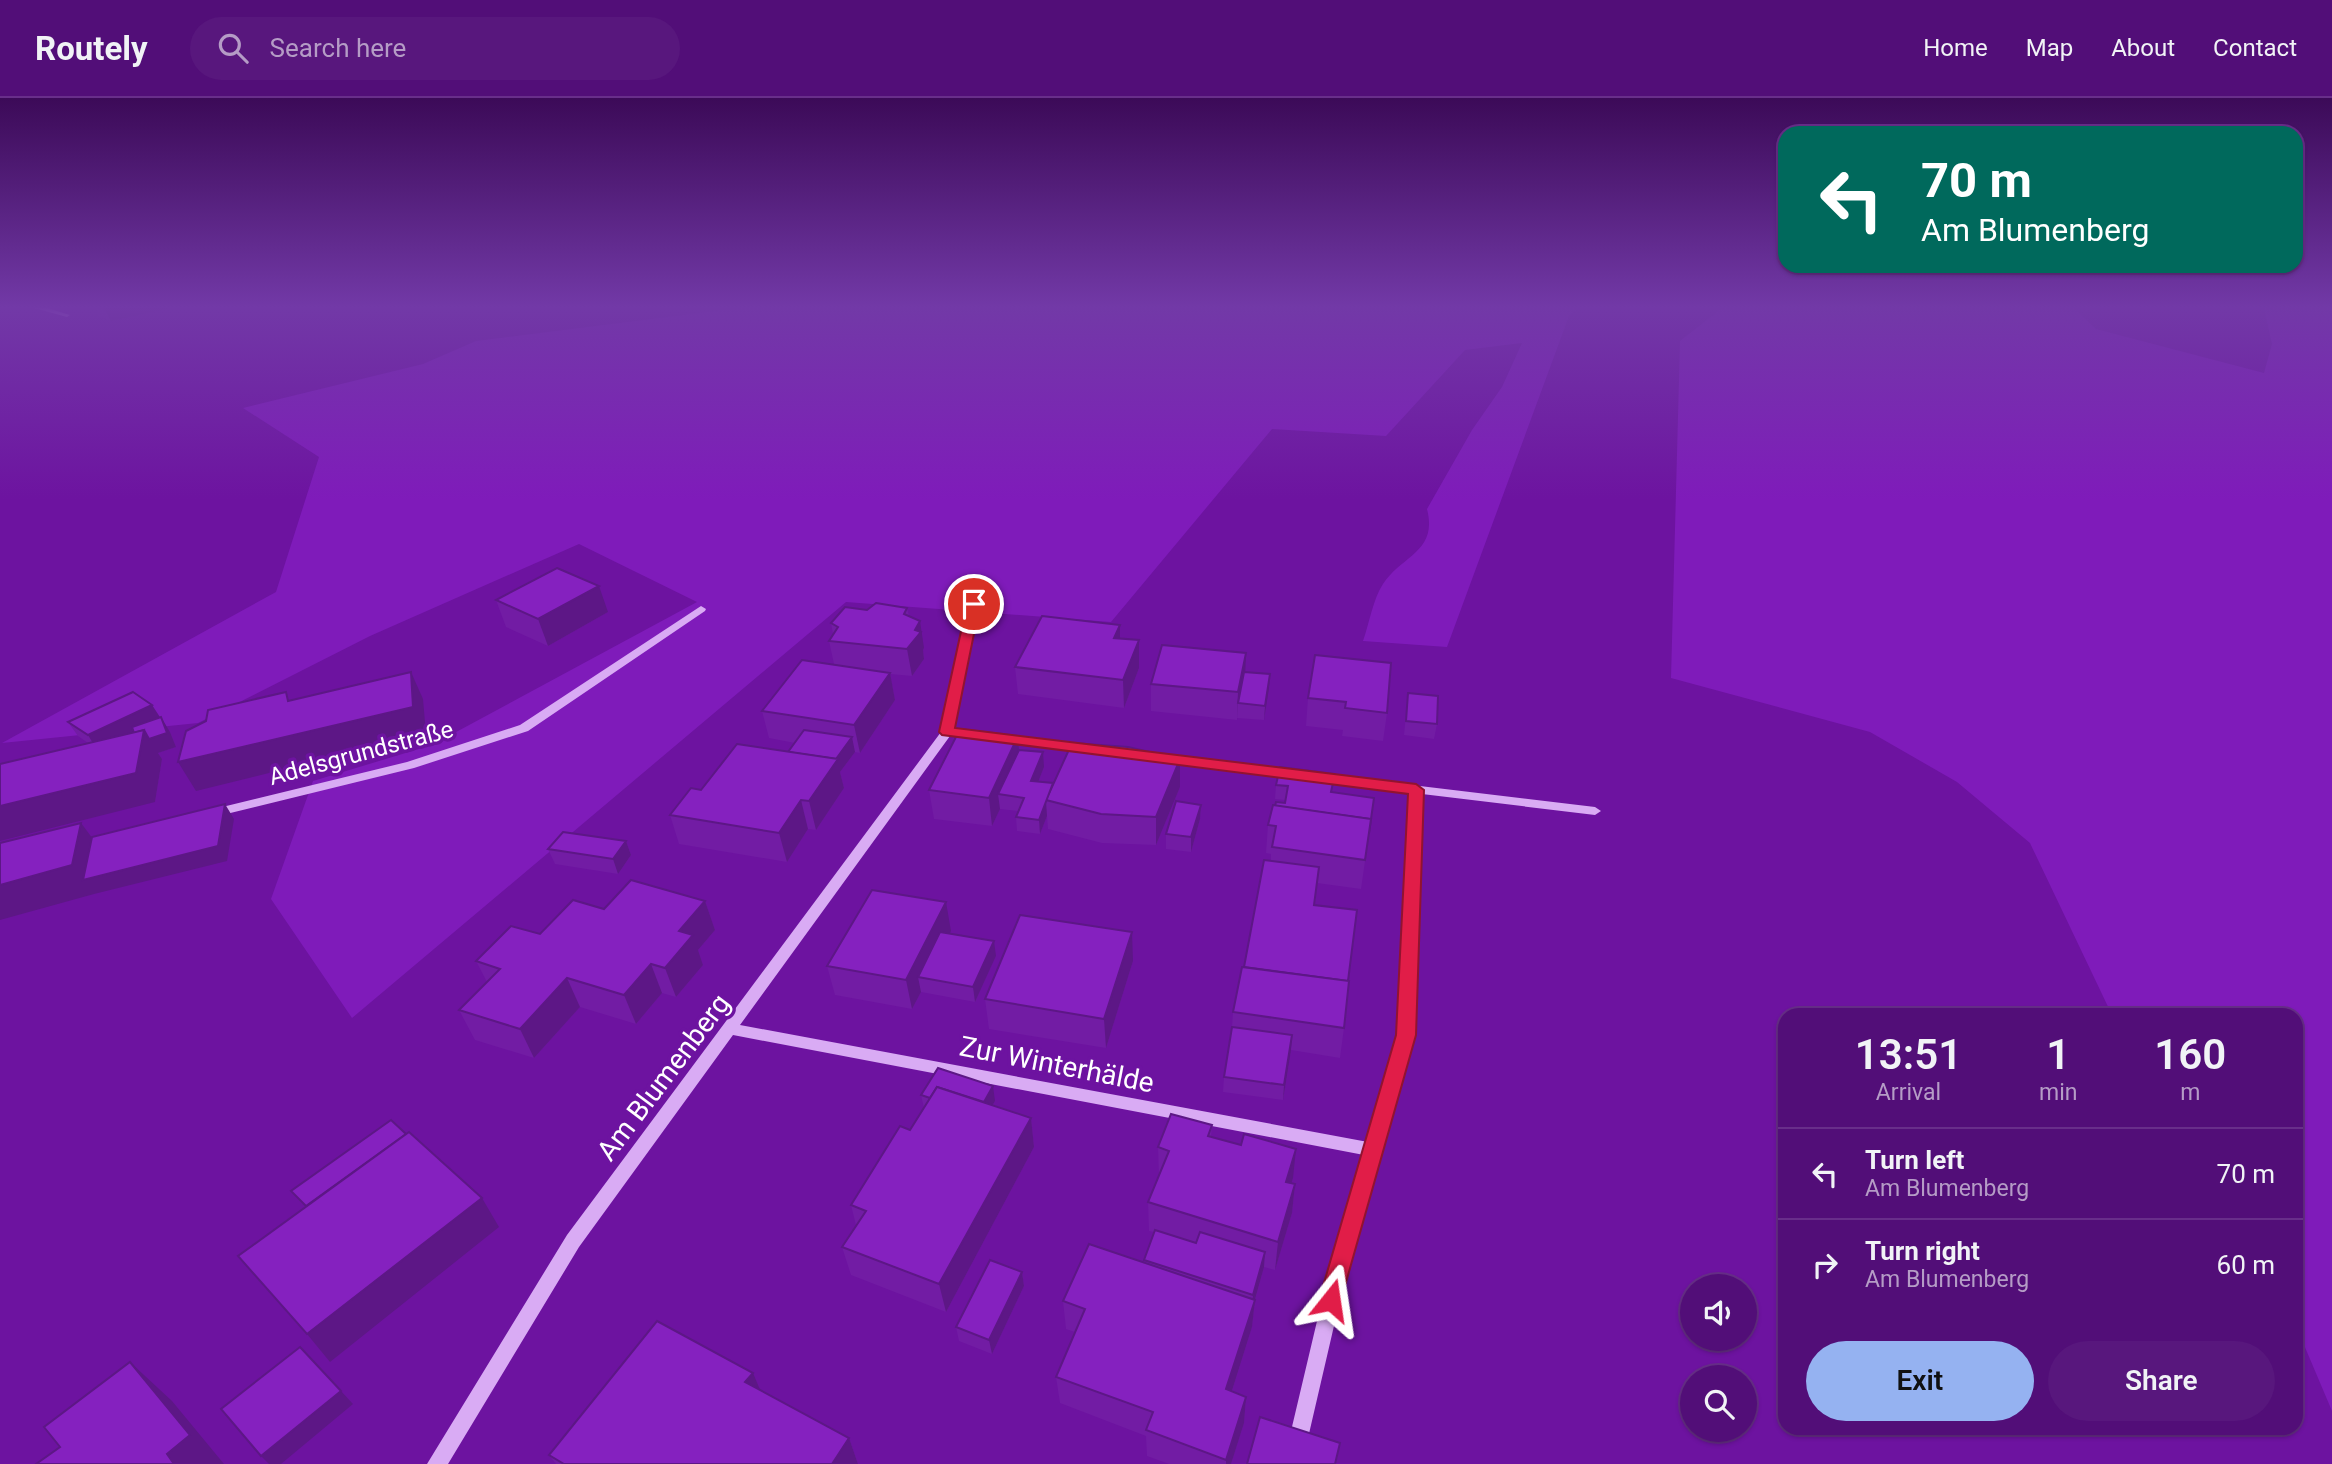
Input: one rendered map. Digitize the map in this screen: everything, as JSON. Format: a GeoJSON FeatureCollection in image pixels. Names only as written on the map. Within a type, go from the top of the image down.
{"type":"FeatureCollection","features":[{"type":"Feature","properties":{"kind":"street","name":"Am Blumenberg"},"geometry":{"type":"LineString","coordinates":[[437,1464],[573,1241],[732,1029],[947,732],[974,604]]}},
{"type":"Feature","properties":{"kind":"street","name":"Adelsgrundstraße"},"geometry":{"type":"LineString","coordinates":[[200,817],[410,765],[524,728],[701,609]]}},
{"type":"Feature","properties":{"kind":"street"},"geometry":{"type":"LineString","coordinates":[[947,732],[975,735]]}},
{"type":"Feature","properties":{"kind":"street"},"geometry":{"type":"LineString","coordinates":[[989,737],[1099,751]]}},
{"type":"Feature","properties":{"kind":"street"},"geometry":{"type":"LineString","coordinates":[[1154,757],[1595,811]]}},
{"type":"Feature","properties":{"kind":"street"},"geometry":{"type":"LineString","coordinates":[[1301,1431],[1331,1300],[1406,1035],[1416,790]]}},
{"type":"Feature","properties":{"kind":"street","name":"Zur Winterhälde"},"geometry":{"type":"LineString","coordinates":[[732,1029],[1372,1150]]}},
{"type":"Feature","properties":{"kind":"shaded area"},"geometry":{"type":"Polygon","coordinates":[[[391,372],[1445,372],[1386,436],[1272,429],[1111,622],[846,602],[352,1018],[271,899],[313,781],[432,745],[697,602],[579,544],[370,636],[198,723],[2,743],[276,592],[319,457],[243,408],[391,372]]]}},
{"type":"Feature","properties":{"kind":"shaded area"},"geometry":{"type":"Polygon","coordinates":[[[1509,372],[1548,372],[1447,647],[1363,641],[1383,584],[1423,544],[1429,523],[1427,509],[1472,430],[1502,387],[1509,372]]]}},
{"type":"Feature","properties":{"kind":"shaded area"},"geometry":{"type":"Polygon","coordinates":[[[1679,372],[2332,372],[2332,1411],[2303,1343],[2303,1008],[2109,1008],[2030,843],[1957,782],[1870,732],[1671,678],[1679,372]]]}},
{"type":"Feature","properties":{"kind":"building"},"geometry":{"type":"Polygon","coordinates":[[[557,568],[599,586],[538,619],[496,600],[557,568]]]}},
{"type":"Feature","properties":{"kind":"building"},"geometry":{"type":"Polygon","coordinates":[[[876,603],[907,608],[904,614],[920,621],[915,630],[921,632],[907,649],[829,641],[838,627],[831,623],[845,607],[867,610],[876,603]]]}},
{"type":"Feature","properties":{"kind":"building"},"geometry":{"type":"Polygon","coordinates":[[[1042,616],[1120,625],[1114,638],[1139,640],[1123,680],[1015,667],[1042,616]]]}},
{"type":"Feature","properties":{"kind":"building"},"geometry":{"type":"Polygon","coordinates":[[[1162,645],[1246,653],[1238,692],[1151,684],[1162,645]]]}},
{"type":"Feature","properties":{"kind":"building"},"geometry":{"type":"Polygon","coordinates":[[[1315,655],[1391,663],[1387,713],[1345,708],[1346,702],[1308,698],[1315,655]]]}},
{"type":"Feature","properties":{"kind":"building"},"geometry":{"type":"Polygon","coordinates":[[[802,660],[890,673],[854,725],[762,711],[802,660]]]}},
{"type":"Feature","properties":{"kind":"building"},"geometry":{"type":"Polygon","coordinates":[[[411,672],[413,707],[178,762],[186,731],[206,721],[208,710],[286,692],[288,701],[411,672]]]}},
{"type":"Feature","properties":{"kind":"building"},"geometry":{"type":"Polygon","coordinates":[[[1244,672],[1270,674],[1265,706],[1238,703],[1244,672]]]}},
{"type":"Feature","properties":{"kind":"building"},"geometry":{"type":"Polygon","coordinates":[[[133,692],[152,705],[88,735],[68,722],[133,692]]]}},
{"type":"Feature","properties":{"kind":"building"},"geometry":{"type":"Polygon","coordinates":[[[1408,693],[1438,696],[1437,724],[1406,721],[1408,693]]]}},
{"type":"Feature","properties":{"kind":"building"},"geometry":{"type":"Polygon","coordinates":[[[161,717],[167,733],[149,739],[144,730],[134,733],[132,727],[161,717]]]}},
{"type":"Feature","properties":{"kind":"building"},"geometry":{"type":"Polygon","coordinates":[[[960,729],[1018,736],[989,798],[929,790],[960,729]]]}},
{"type":"Feature","properties":{"kind":"building"},"geometry":{"type":"Polygon","coordinates":[[[144,730],[136,773],[0,806],[0,764],[144,730]]]}},
{"type":"Feature","properties":{"kind":"building"},"geometry":{"type":"Polygon","coordinates":[[[804,730],[852,737],[836,759],[788,752],[804,730]]]}},
{"type":"Feature","properties":{"kind":"building"},"geometry":{"type":"Polygon","coordinates":[[[1072,743],[1128,747],[1180,759],[1156,817],[1101,814],[1046,800],[1072,743]]]}},
{"type":"Feature","properties":{"kind":"building"},"geometry":{"type":"Polygon","coordinates":[[[737,744],[838,759],[809,801],[801,800],[779,833],[670,815],[691,788],[701,790],[737,744]]]}},
{"type":"Feature","properties":{"kind":"building"},"geometry":{"type":"Polygon","coordinates":[[[1019,750],[1043,752],[1031,781],[1053,783],[1039,820],[1016,817],[1024,798],[998,794],[1019,750]]]}},
{"type":"Feature","properties":{"kind":"building"},"geometry":{"type":"Polygon","coordinates":[[[1280,767],[1335,774],[1331,792],[1374,798],[1371,819],[1275,806],[1276,802],[1285,803],[1288,786],[1276,785],[1280,767]]]}},
{"type":"Feature","properties":{"kind":"building"},"geometry":{"type":"Polygon","coordinates":[[[1176,801],[1201,805],[1191,837],[1166,834],[1176,801]]]}},
{"type":"Feature","properties":{"kind":"building"},"geometry":{"type":"Polygon","coordinates":[[[225,804],[218,846],[83,880],[92,837],[225,804]]]}},
{"type":"Feature","properties":{"kind":"building"},"geometry":{"type":"Polygon","coordinates":[[[1273,805],[1371,819],[1365,860],[1272,847],[1276,826],[1268,825],[1273,805]]]}},
{"type":"Feature","properties":{"kind":"building"},"geometry":{"type":"Polygon","coordinates":[[[81,823],[72,865],[0,885],[0,843],[81,823]]]}},
{"type":"Feature","properties":{"kind":"building"},"geometry":{"type":"Polygon","coordinates":[[[563,832],[626,841],[613,859],[548,849],[563,832]]]}},
{"type":"Feature","properties":{"kind":"building"},"geometry":{"type":"Polygon","coordinates":[[[1264,860],[1319,867],[1314,905],[1357,910],[1348,981],[1244,967],[1264,860]]]}},
{"type":"Feature","properties":{"kind":"building"},"geometry":{"type":"Polygon","coordinates":[[[631,880],[705,901],[679,931],[693,935],[665,968],[651,964],[624,995],[567,978],[520,1029],[459,1010],[500,969],[476,961],[511,926],[540,934],[573,900],[604,909],[631,880]]]}},
{"type":"Feature","properties":{"kind":"building"},"geometry":{"type":"Polygon","coordinates":[[[872,890],[946,902],[906,980],[827,966],[872,890]]]}},
{"type":"Feature","properties":{"kind":"building"},"geometry":{"type":"Polygon","coordinates":[[[1020,915],[1132,932],[1104,1019],[985,999],[1020,915]]]}},
{"type":"Feature","properties":{"kind":"building"},"geometry":{"type":"Polygon","coordinates":[[[940,932],[994,941],[973,987],[918,977],[940,932]]]}},
{"type":"Feature","properties":{"kind":"building"},"geometry":{"type":"Polygon","coordinates":[[[1242,967],[1349,981],[1344,1028],[1233,1012],[1242,967]]]}},
{"type":"Feature","properties":{"kind":"building"},"geometry":{"type":"Polygon","coordinates":[[[1232,1027],[1292,1035],[1284,1085],[1224,1077],[1232,1027]]]}},
{"type":"Feature","properties":{"kind":"building"},"geometry":{"type":"Polygon","coordinates":[[[938,1068],[993,1086],[984,1102],[937,1087],[930,1098],[921,1095],[938,1068]]]}},
{"type":"Feature","properties":{"kind":"building"},"geometry":{"type":"Polygon","coordinates":[[[937,1087],[1031,1118],[939,1284],[842,1247],[866,1211],[851,1205],[900,1126],[910,1130],[937,1087]]]}},
{"type":"Feature","properties":{"kind":"building"},"geometry":{"type":"Polygon","coordinates":[[[1171,1114],[1212,1125],[1208,1136],[1241,1145],[1244,1134],[1296,1149],[1286,1182],[1295,1184],[1278,1242],[1148,1202],[1169,1151],[1158,1147],[1171,1114]]]}},
{"type":"Feature","properties":{"kind":"building"},"geometry":{"type":"Polygon","coordinates":[[[391,1120],[406,1134],[306,1206],[291,1191],[391,1120]]]}},
{"type":"Feature","properties":{"kind":"building"},"geometry":{"type":"Polygon","coordinates":[[[409,1132],[482,1198],[307,1334],[238,1256],[409,1132]]]}},
{"type":"Feature","properties":{"kind":"building"},"geometry":{"type":"Polygon","coordinates":[[[1155,1230],[1196,1243],[1200,1232],[1265,1252],[1253,1295],[1144,1260],[1155,1230]]]}},
{"type":"Feature","properties":{"kind":"building"},"geometry":{"type":"Polygon","coordinates":[[[1089,1244],[1255,1300],[1226,1389],[1246,1397],[1226,1460],[1146,1430],[1153,1412],[1056,1377],[1085,1309],[1063,1301],[1089,1244]]]}},
{"type":"Feature","properties":{"kind":"building"},"geometry":{"type":"Polygon","coordinates":[[[990,1260],[1022,1272],[989,1340],[956,1327],[990,1260]]]}},
{"type":"Feature","properties":{"kind":"building"},"geometry":{"type":"Polygon","coordinates":[[[657,1321],[753,1373],[745,1382],[849,1438],[832,1464],[564,1464],[549,1455],[657,1321]]]}},
{"type":"Feature","properties":{"kind":"building"},"geometry":{"type":"Polygon","coordinates":[[[300,1347],[341,1391],[261,1456],[221,1409],[300,1347]]]}},
{"type":"Feature","properties":{"kind":"building"},"geometry":{"type":"Polygon","coordinates":[[[130,1362],[190,1435],[167,1454],[174,1464],[36,1464],[60,1447],[44,1427],[130,1362]]]}},
{"type":"Feature","properties":{"kind":"building"},"geometry":{"type":"Polygon","coordinates":[[[1260,1417],[1340,1443],[1335,1464],[1247,1464],[1260,1417]]]}},
{"type":"Feature","properties":{"kind":"route"},"geometry":{"type":"LineString","coordinates":[[974,604],[947,732],[1416,790],[1406,1035],[1331,1300]]}}]}
